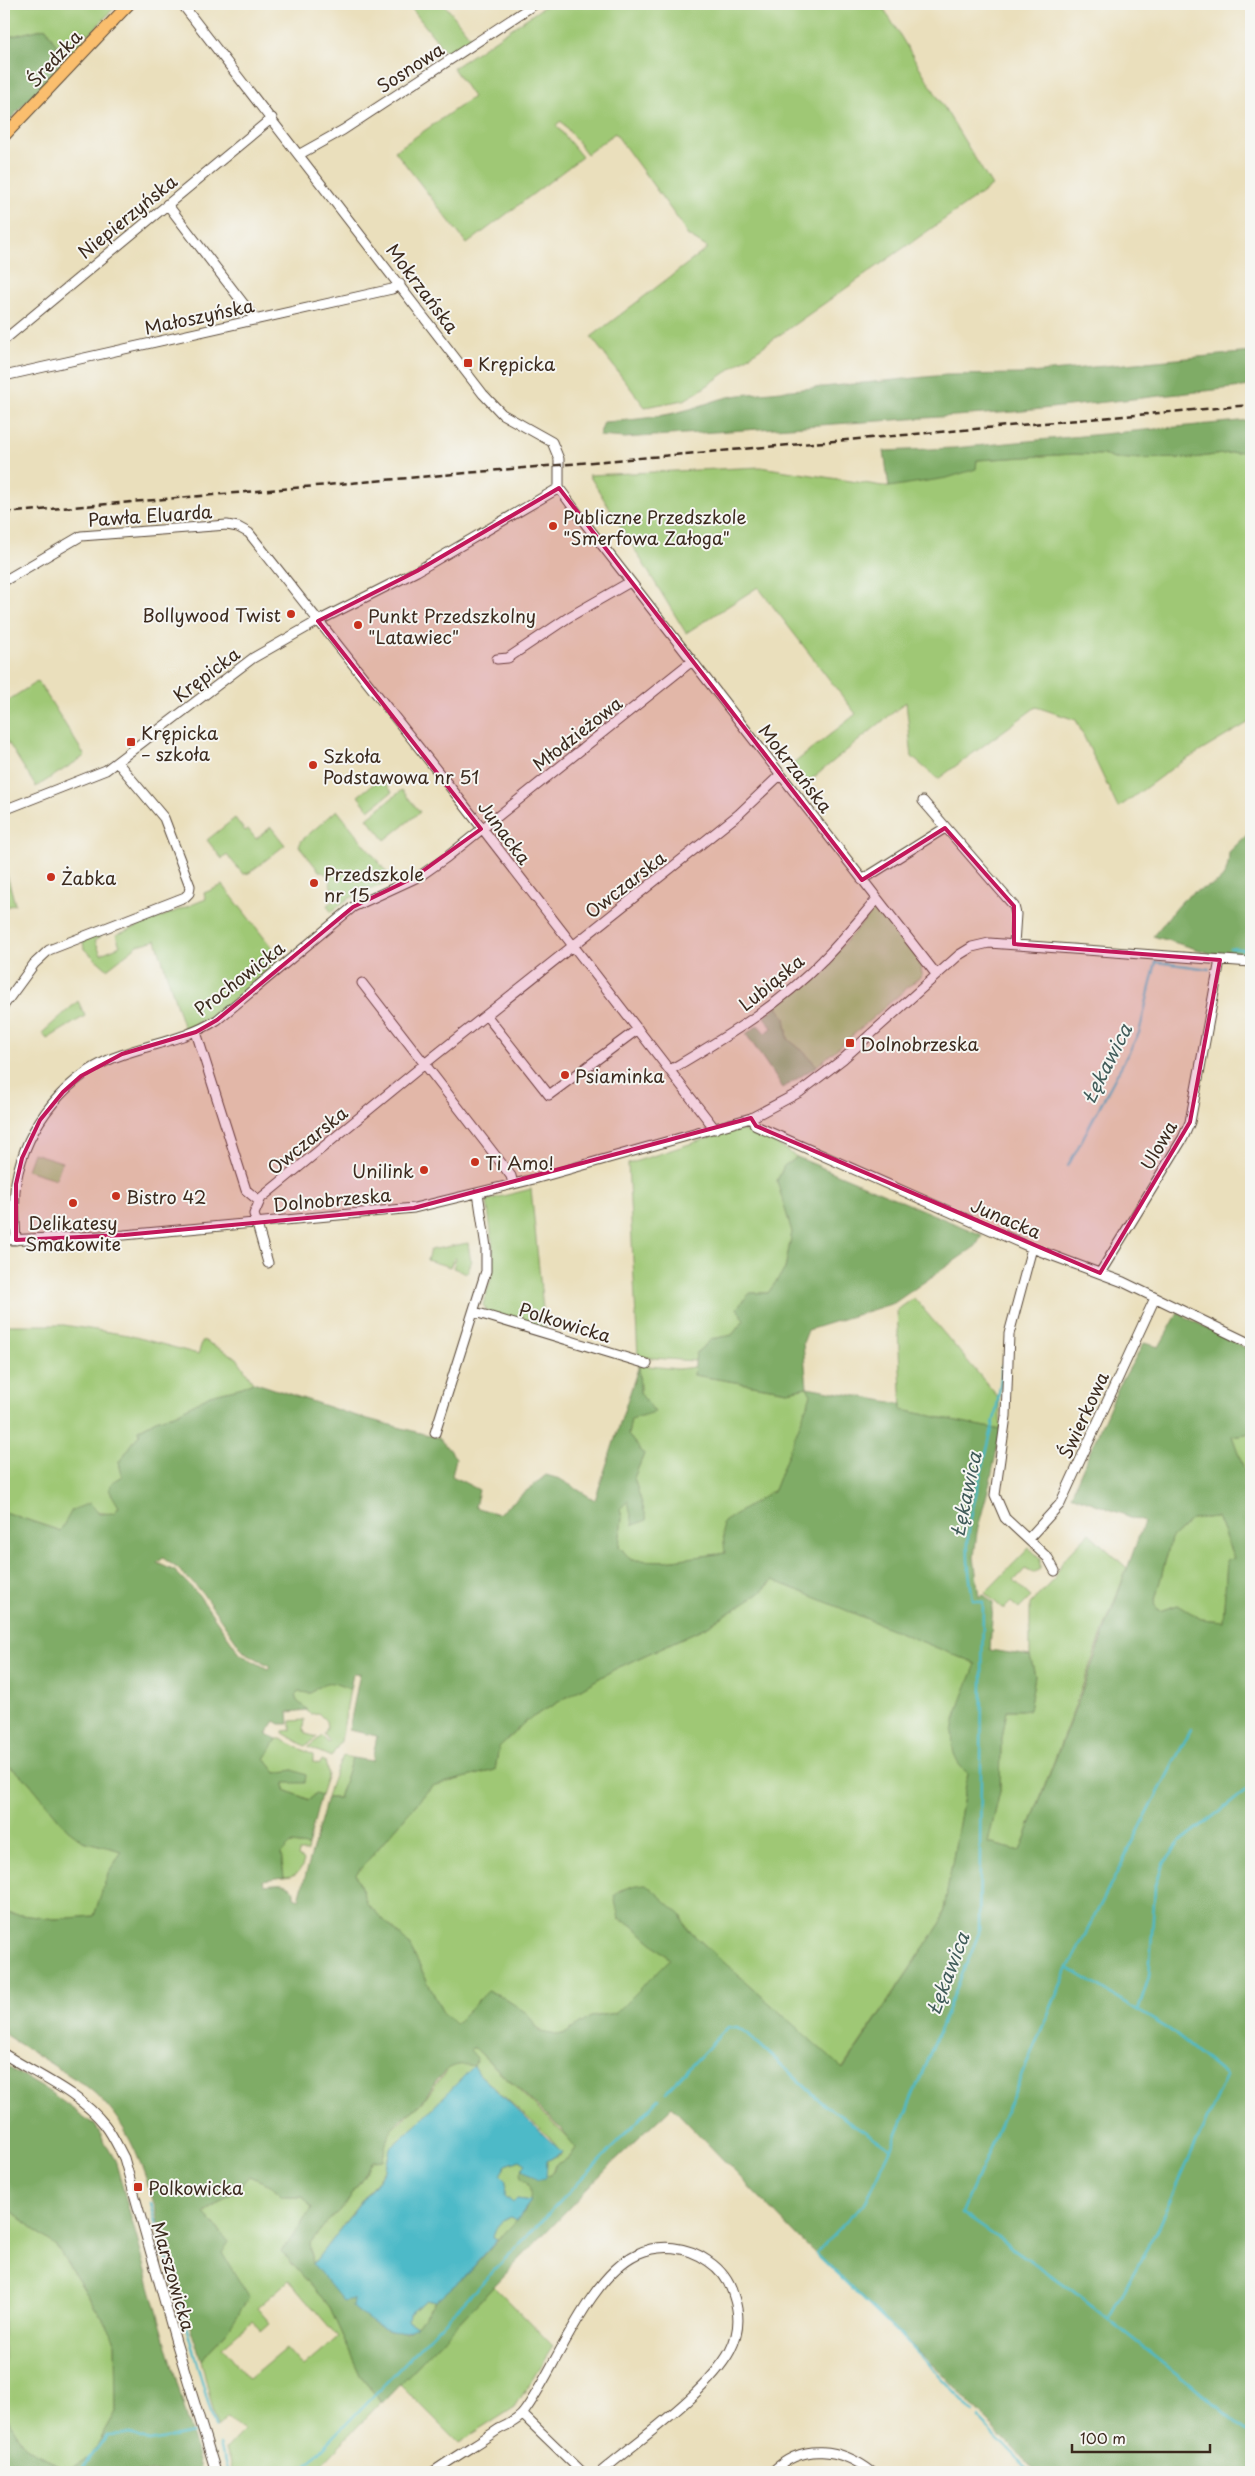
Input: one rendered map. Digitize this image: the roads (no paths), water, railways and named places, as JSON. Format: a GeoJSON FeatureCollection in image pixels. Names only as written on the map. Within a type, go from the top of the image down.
{"type":"FeatureCollection","features":[{"type":"Feature","properties":{"kind":"main road","name":"Średzka"},"geometry":{"type":"LineString","coordinates":[[4,136],[128,4]]}},
{"type":"Feature","properties":{"kind":"street","name":"Mokrzańska"},"geometry":{"type":"LineString","coordinates":[[182,4],[300,154],[458,362],[502,414],[552,442],[559,459],[559,488],[630,582],[936,974]]}},
{"type":"Feature","properties":{"kind":"street","name":"Sosnowa"},"geometry":{"type":"LineString","coordinates":[[300,154],[343,130],[536,4]]}},
{"type":"Feature","properties":{"kind":"street","name":"Niepierzyńska"},"geometry":{"type":"LineString","coordinates":[[4,340],[272,118]]}},
{"type":"Feature","properties":{"kind":"street"},"geometry":{"type":"LineString","coordinates":[[167,204],[256,320]]}},
{"type":"Feature","properties":{"kind":"street","name":"Małoszyńska"},"geometry":{"type":"LineString","coordinates":[[4,376],[392,289],[400,284]]}},
{"type":"Feature","properties":{"kind":"street","name":"Krępicka"},"geometry":{"type":"LineString","coordinates":[[4,810],[94,775],[118,762],[253,658],[318,621],[417,572],[559,488]]}},
{"type":"Feature","properties":{"kind":"street","name":"Pawła Eluarda"},"geometry":{"type":"LineString","coordinates":[[4,581],[86,535],[227,525],[238,527],[249,534]]}},
{"type":"Feature","properties":{"kind":"street","name":"Junacka"},"geometry":{"type":"LineString","coordinates":[[249,534],[458,797],[715,1129]]}},
{"type":"Feature","properties":{"kind":"street"},"geometry":{"type":"LineString","coordinates":[[497,659],[508,658],[568,617],[630,582]]}},
{"type":"Feature","properties":{"kind":"street","name":"Młodzieżowa"},"geometry":{"type":"LineString","coordinates":[[481,829],[692,661]]}},
{"type":"Feature","properties":{"kind":"street"},"geometry":{"type":"LineString","coordinates":[[4,1005],[34,964],[49,950],[185,897],[189,893],[190,886],[164,818],[118,762]]}},
{"type":"Feature","properties":{"kind":"street","name":"Owczarska"},"geometry":{"type":"LineString","coordinates":[[259,1200],[425,1064],[739,814],[780,775]]}},
{"type":"Feature","properties":{"kind":"street"},"geometry":{"type":"LineString","coordinates":[[923,801],[1014,906],[1016,914],[1014,944]]}},
{"type":"Feature","properties":{"kind":"street"},"geometry":{"type":"LineString","coordinates":[[862,880],[945,828]]}},
{"type":"Feature","properties":{"kind":"street","name":"Prochowicka"},"geometry":{"type":"LineString","coordinates":[[16,1240],[16,1184],[20,1165],[31,1135],[54,1102],[81,1076],[122,1054],[196,1032],[228,1012],[353,907],[420,876],[481,829]]}},
{"type":"Feature","properties":{"kind":"street","name":"Lubiąska"},"geometry":{"type":"LineString","coordinates":[[670,1070],[738,1030],[784,996],[823,961],[877,900]]}},
{"type":"Feature","properties":{"kind":"street","name":"Dolnobrzeska"},"geometry":{"type":"LineString","coordinates":[[4,1240],[124,1235],[414,1208],[478,1193],[715,1129],[751,1118],[800,1092],[843,1059],[936,974],[972,947],[989,943],[1251,962]]}},
{"type":"Feature","properties":{"kind":"street","name":"Ulowa"},"geometry":{"type":"LineString","coordinates":[[1100,1274],[1183,1138],[1190,1122],[1220,960]]}},
{"type":"Feature","properties":{"kind":"street"},"geometry":{"type":"LineString","coordinates":[[362,983],[511,1176],[512,1184]]}},
{"type":"Feature","properties":{"kind":"street"},"geometry":{"type":"LineString","coordinates":[[486,1015],[549,1095],[638,1029]]}},
{"type":"Feature","properties":{"kind":"street"},"geometry":{"type":"LineString","coordinates":[[196,1032],[246,1190],[259,1200],[254,1214],[268,1263]]}},
{"type":"Feature","properties":{"kind":"street","name":"Junacka"},"geometry":{"type":"LineString","coordinates":[[751,1118],[756,1126],[1032,1248],[1100,1274],[1155,1298],[1251,1344]]}},
{"type":"Feature","properties":{"kind":"street"},"geometry":{"type":"LineString","coordinates":[[435,1433],[486,1271],[486,1247],[478,1193]]}},
{"type":"Feature","properties":{"kind":"street"},"geometry":{"type":"LineString","coordinates":[[1032,1248],[1009,1334],[1006,1416],[994,1495],[1006,1518],[1048,1558],[1055,1571]]}},
{"type":"Feature","properties":{"kind":"street","name":"Świerkowa"},"geometry":{"type":"LineString","coordinates":[[1029,1538],[1060,1504],[1155,1298]]}},
{"type":"Feature","properties":{"kind":"street","name":"Polkowicka"},"geometry":{"type":"LineString","coordinates":[[474,1312],[647,1364]]}},
{"type":"Feature","properties":{"kind":"street","name":"Marszowicka"},"geometry":{"type":"LineString","coordinates":[[4,2054],[82,2103],[105,2125],[116,2141],[124,2158],[176,2342],[216,2472]]}},
{"type":"Feature","properties":{"kind":"street"},"geometry":{"type":"LineString","coordinates":[[433,2472],[523,2414],[584,2310],[608,2278],[625,2261],[646,2251],[673,2248],[693,2252],[710,2262],[726,2279],[736,2302],[738,2327],[730,2351],[717,2369],[687,2400],[601,2472]]}},
{"type":"Feature","properties":{"kind":"street"},"geometry":{"type":"LineString","coordinates":[[523,2414],[582,2472]]}},
{"type":"Feature","properties":{"kind":"street"},"geometry":{"type":"LineString","coordinates":[[772,2472],[801,2455],[819,2451],[838,2453],[858,2461],[872,2472]]}},
{"type":"Feature","properties":{"kind":"water"},"geometry":{"type":"Polygon","coordinates":[[[474,2066],[479,2074],[562,2152],[547,2161],[546,2178],[537,2180],[522,2169],[526,2164],[520,2160],[506,2165],[500,2175],[506,2181],[505,2196],[513,2203],[517,2199],[531,2201],[517,2220],[511,2217],[499,2224],[493,2238],[497,2240],[466,2275],[435,2302],[426,2300],[409,2314],[408,2321],[417,2326],[399,2332],[391,2331],[375,2324],[352,2307],[353,2299],[343,2301],[313,2264],[386,2170],[390,2148],[418,2123],[474,2066]]]}},
{"type":"Feature","properties":{"kind":"waterway","name":"Łękawica"},"geometry":{"type":"LineString","coordinates":[[1230,948],[1251,950]]}},
{"type":"Feature","properties":{"kind":"waterway","name":"Łękawica"},"geometry":{"type":"LineString","coordinates":[[1068,1166],[1139,1033],[1156,962],[1209,969]]}},
{"type":"Feature","properties":{"kind":"waterway","name":"Łękawica"},"geometry":{"type":"LineString","coordinates":[[974,2413],[908,2343],[816,2253],[866,2201],[893,2144],[979,1933],[983,1602],[973,1600],[968,1542],[974,1503],[997,1405],[1002,1365]]}},
{"type":"Feature","properties":{"kind":"waterway"},"geometry":{"type":"LineString","coordinates":[[1187,2382],[1064,2284],[962,2213],[1068,1968],[1191,1729]]}},
{"type":"Feature","properties":{"kind":"waterway"},"geometry":{"type":"LineString","coordinates":[[1138,2010],[1149,1977],[1155,1888],[1163,1864],[1180,1842],[1251,1787]]}},
{"type":"Feature","properties":{"kind":"waterway"},"geometry":{"type":"LineString","coordinates":[[1068,1968],[1170,2030],[1226,2076],[1159,2227],[1108,2319]]}},
{"type":"Feature","properties":{"kind":"waterway"},"geometry":{"type":"LineString","coordinates":[[666,2092],[728,2027],[737,2027],[748,2034],[827,2107],[890,2148]]}},
{"type":"Feature","properties":{"kind":"waterway"},"geometry":{"type":"LineString","coordinates":[[300,2472],[659,2099]]}},
{"type":"Feature","properties":{"kind":"waterway"},"geometry":{"type":"LineString","coordinates":[[151,2204],[215,2427]]}},
{"type":"Feature","properties":{"kind":"waterway"},"geometry":{"type":"LineString","coordinates":[[1189,2383],[1251,2435]]}},
{"type":"Feature","properties":{"kind":"waterway","name":"Łękawica"},"geometry":{"type":"LineString","coordinates":[[979,2419],[1030,2472]]}},
{"type":"Feature","properties":{"kind":"waterway"},"geometry":{"type":"LineString","coordinates":[[80,2472],[107,2435],[129,2434],[150,2441],[193,2433]]}},
{"type":"Feature","properties":{"kind":"waterway"},"geometry":{"type":"LineString","coordinates":[[220,2445],[228,2472]]}},
{"type":"Feature","properties":{"kind":"railway"},"geometry":{"type":"LineString","coordinates":[[4,513],[1251,405]]}},
{"type":"Feature","properties":{"kind":"place","name":"Krępicka"},"geometry":{"type":"Point","coordinates":[468,363]}},
{"type":"Feature","properties":{"kind":"place","name":"Publiczne Przedszkole \"Smerfowa Załoga\""},"geometry":{"type":"Point","coordinates":[553,526]}},
{"type":"Feature","properties":{"kind":"place","name":"Bollywood Twist"},"geometry":{"type":"Point","coordinates":[291,614]}},
{"type":"Feature","properties":{"kind":"place","name":"Punkt Przedszkolny \"Latawiec\""},"geometry":{"type":"Point","coordinates":[358,625]}},
{"type":"Feature","properties":{"kind":"place","name":"Krępicka – szkoła"},"geometry":{"type":"Point","coordinates":[131,742]}},
{"type":"Feature","properties":{"kind":"place","name":"Szkoła Podstawowa nr 51"},"geometry":{"type":"Point","coordinates":[313,765]}},
{"type":"Feature","properties":{"kind":"place","name":"Żabka"},"geometry":{"type":"Point","coordinates":[51,877]}},
{"type":"Feature","properties":{"kind":"place","name":"Przedszkole nr 15"},"geometry":{"type":"Point","coordinates":[314,883]}},
{"type":"Feature","properties":{"kind":"place","name":"Dolnobrzeska"},"geometry":{"type":"Point","coordinates":[850,1043]}},
{"type":"Feature","properties":{"kind":"place","name":"Psiaminka"},"geometry":{"type":"Point","coordinates":[565,1075]}},
{"type":"Feature","properties":{"kind":"place","name":"Ti Amo!"},"geometry":{"type":"Point","coordinates":[475,1162]}},
{"type":"Feature","properties":{"kind":"place","name":"Unilink"},"geometry":{"type":"Point","coordinates":[424,1170]}},
{"type":"Feature","properties":{"kind":"place","name":"Bistro 42"},"geometry":{"type":"Point","coordinates":[116,1196]}},
{"type":"Feature","properties":{"kind":"place","name":"Delikatesy Smakowite"},"geometry":{"type":"Point","coordinates":[73,1203]}},
{"type":"Feature","properties":{"kind":"place","name":"Polkowicka"},"geometry":{"type":"Point","coordinates":[138,2187]}}]}
